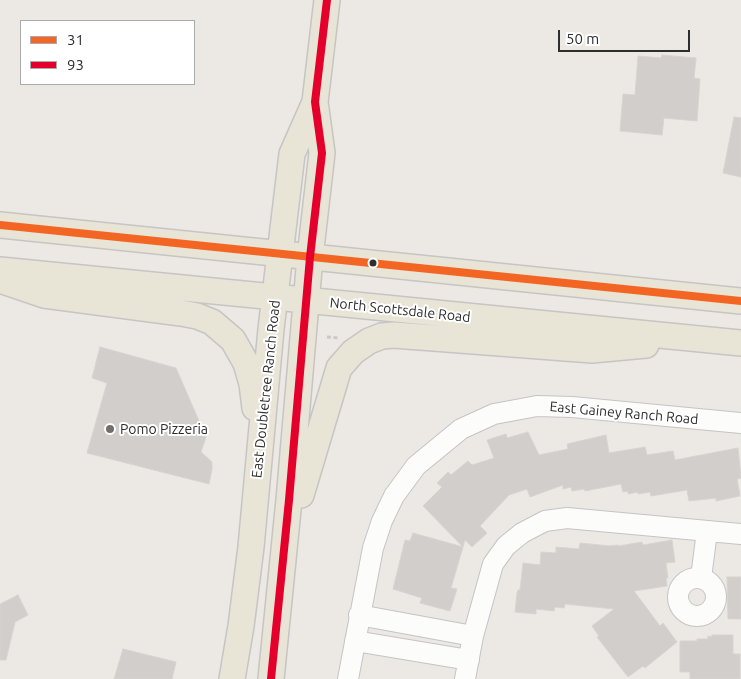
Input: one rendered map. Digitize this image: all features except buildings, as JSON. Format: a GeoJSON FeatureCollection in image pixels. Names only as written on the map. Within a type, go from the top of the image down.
{"type":"FeatureCollection","features":[{"type":"Feature","properties":{"kind":"main road","name":"East Doubletree Ranch Road"},"geometry":{"type":"LineString","coordinates":[[270,679],[281,583],[310,257],[322,153],[315,102],[327,0]]}},
{"type":"Feature","properties":{"kind":"main road","name":"East Doubletree Ranch Road"},"geometry":{"type":"LineString","coordinates":[[232,679],[246,592],[275,297],[292,154],[315,102]]}},
{"type":"Feature","properties":{"kind":"main road"},"geometry":{"type":"LineString","coordinates":[[0,225],[741,301]]}},
{"type":"Feature","properties":{"kind":"main road","name":"North Scottsdale Road"},"geometry":{"type":"LineString","coordinates":[[0,270],[741,343]]}},
{"type":"Feature","properties":{"kind":"main road"},"geometry":{"type":"LineString","coordinates":[[0,280],[50,296],[181,313],[212,322],[232,340],[246,363],[252,384],[259,454]]}},
{"type":"Feature","properties":{"kind":"main road"},"geometry":{"type":"LineString","coordinates":[[281,583],[300,496],[335,376],[347,358],[360,346],[382,336],[394,335],[592,350],[710,340]]}},
{"type":"Feature","properties":{"kind":"street","name":"East Gainey Ranch Road"},"geometry":{"type":"LineString","coordinates":[[348,679],[373,548],[382,521],[394,496],[416,466],[461,429],[494,414],[538,406],[572,407],[741,423]]}},
{"type":"Feature","properties":{"kind":"street"},"geometry":{"type":"LineString","coordinates":[[355,642],[467,669],[473,636],[493,564],[506,546],[522,533],[545,521],[567,518],[741,534]]}},
{"type":"Feature","properties":{"kind":"street"},"geometry":{"type":"LineString","coordinates":[[701,578],[707,531]]}},
{"type":"Feature","properties":{"kind":"street"},"geometry":{"type":"LineString","coordinates":[[359,615],[473,636]]}},
{"type":"Feature","properties":{"kind":"transit line","name":"93"},"geometry":{"type":"LineString","coordinates":[[271,679],[310,257],[322,153],[315,102],[327,0]]}},
{"type":"Feature","properties":{"kind":"transit line","name":"31"},"geometry":{"type":"LineString","coordinates":[[0,225],[741,301]]}},
{"type":"Feature","properties":{"kind":"place","name":"Pomo Pizzeria"},"geometry":{"type":"Point","coordinates":[110,429]}}]}
